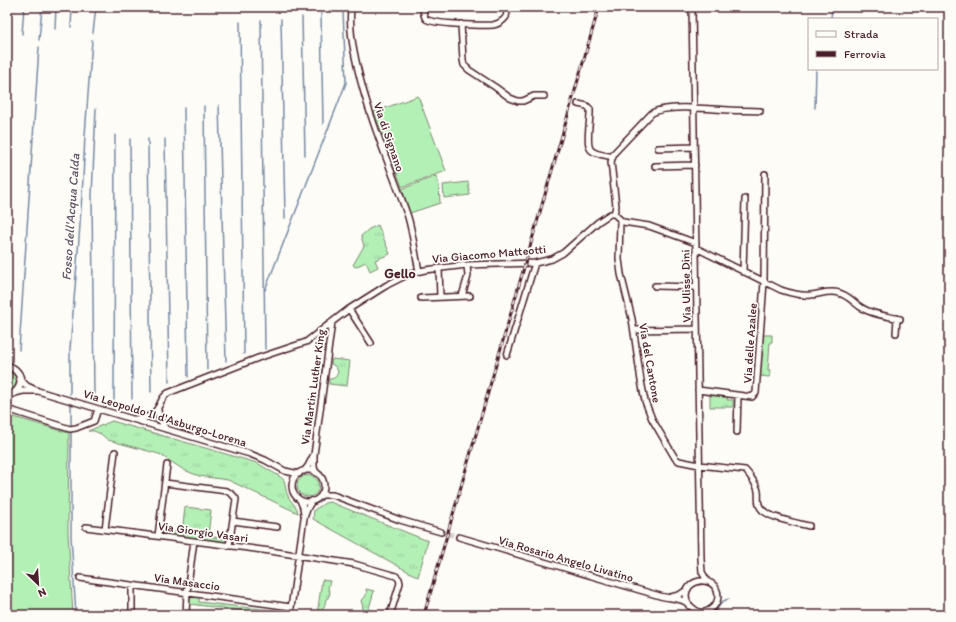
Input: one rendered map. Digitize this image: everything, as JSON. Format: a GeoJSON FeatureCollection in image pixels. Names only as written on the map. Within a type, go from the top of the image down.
{"type":"FeatureCollection","features":[{"type":"Feature","properties":{"kind":"main road"},"geometry":{"type":"LineString","coordinates":[[7,366],[16,370],[20,379],[19,387],[15,393],[7,396]]}},
{"type":"Feature","properties":{"kind":"street","name":"Via di Signano"},"geometry":{"type":"LineString","coordinates":[[351,7],[351,35],[361,84],[370,114],[408,217],[419,271]]}},
{"type":"Feature","properties":{"kind":"street"},"geometry":{"type":"LineString","coordinates":[[423,7],[425,17],[435,22],[492,25],[506,18],[508,7]]}},
{"type":"Feature","properties":{"kind":"street","name":"Via Ulisse Dini"},"geometry":{"type":"LineString","coordinates":[[692,7],[701,564]]}},
{"type":"Feature","properties":{"kind":"street"},"geometry":{"type":"LineString","coordinates":[[461,24],[463,60],[464,65],[469,70],[510,98],[518,101],[523,101],[534,96],[544,96]]}},
{"type":"Feature","properties":{"kind":"street"},"geometry":{"type":"LineString","coordinates":[[578,104],[587,106],[590,109],[588,142],[590,148],[592,151],[597,153],[613,157]]}},
{"type":"Feature","properties":{"kind":"street"},"geometry":{"type":"LineString","coordinates":[[760,110],[685,107],[659,110],[652,113],[614,153],[611,162],[616,206],[614,214],[624,222],[649,226],[696,245],[743,272],[789,292],[811,295],[830,292],[840,293],[869,311],[899,318],[896,333]]}},
{"type":"Feature","properties":{"kind":"street"},"geometry":{"type":"LineString","coordinates":[[658,148],[694,147]]}},
{"type":"Feature","properties":{"kind":"street"},"geometry":{"type":"LineString","coordinates":[[655,166],[695,165]]}},
{"type":"Feature","properties":{"kind":"street","name":"Via delle Azalee"},"geometry":{"type":"LineString","coordinates":[[698,390],[752,397],[756,393],[764,282],[765,174]]}},
{"type":"Feature","properties":{"kind":"street"},"geometry":{"type":"LineString","coordinates":[[743,272],[745,199]]}},
{"type":"Feature","properties":{"kind":"street","name":"Via Giacomo Matteotti"},"geometry":{"type":"LineString","coordinates":[[134,419],[146,418],[150,416],[158,409],[162,398],[168,393],[258,358],[306,342],[349,309],[398,279],[411,273],[439,268],[535,263],[555,258],[563,253],[598,222],[610,214],[614,214]]}},
{"type":"Feature","properties":{"kind":"street","name":"Via del Cantone"},"geometry":{"type":"LineString","coordinates":[[620,220],[619,263],[630,307],[645,400],[652,419],[675,458],[679,461],[699,465],[745,470],[748,472],[758,491],[759,505],[761,509],[779,519],[809,526]]}},
{"type":"Feature","properties":{"kind":"street"},"geometry":{"type":"LineString","coordinates":[[507,355],[535,263]]}},
{"type":"Feature","properties":{"kind":"street"},"geometry":{"type":"LineString","coordinates":[[462,296],[468,276],[467,266]]}},
{"type":"Feature","properties":{"kind":"street"},"geometry":{"type":"LineString","coordinates":[[439,268],[440,297]]}},
{"type":"Feature","properties":{"kind":"street"},"geometry":{"type":"LineString","coordinates":[[655,286],[696,287]]}},
{"type":"Feature","properties":{"kind":"street"},"geometry":{"type":"LineString","coordinates":[[421,298],[470,296]]}},
{"type":"Feature","properties":{"kind":"street"},"geometry":{"type":"LineString","coordinates":[[349,309],[371,343]]}},
{"type":"Feature","properties":{"kind":"street","name":"Via Martin Luther King"},"geometry":{"type":"LineString","coordinates":[[314,455],[332,322]]}},
{"type":"Feature","properties":{"kind":"street"},"geometry":{"type":"LineString","coordinates":[[634,330],[697,329]]}},
{"type":"Feature","properties":{"kind":"street"},"geometry":{"type":"LineString","coordinates":[[20,379],[27,386],[38,391]]}},
{"type":"Feature","properties":{"kind":"street"},"geometry":{"type":"LineString","coordinates":[[15,393],[23,391],[38,391]]}},
{"type":"Feature","properties":{"kind":"street","name":"Via Leopoldo II d'Asburgo-Lorena"},"geometry":{"type":"LineString","coordinates":[[38,391],[250,454],[285,471],[293,483]]}},
{"type":"Feature","properties":{"kind":"street"},"geometry":{"type":"LineString","coordinates":[[737,432],[738,396]]}},
{"type":"Feature","properties":{"kind":"street"},"geometry":{"type":"LineString","coordinates":[[7,409],[72,429],[94,421],[98,409]]}},
{"type":"Feature","properties":{"kind":"street"},"geometry":{"type":"LineString","coordinates":[[158,409],[159,418],[166,429]]}},
{"type":"Feature","properties":{"kind":"street"},"geometry":{"type":"LineString","coordinates":[[105,529],[115,452]]}},
{"type":"Feature","properties":{"kind":"street"},"geometry":{"type":"LineString","coordinates":[[304,518],[303,507],[300,500],[294,493],[293,483],[301,472],[308,466],[314,455]]}},
{"type":"Feature","properties":{"kind":"street"},"geometry":{"type":"LineString","coordinates":[[314,455],[314,467],[316,473]]}},
{"type":"Feature","properties":{"kind":"street"},"geometry":{"type":"LineString","coordinates":[[158,536],[167,465]]}},
{"type":"Feature","properties":{"kind":"street","name":"Via Leopoldo II d'Asburgo-Lorena"},"geometry":{"type":"LineString","coordinates":[[285,471],[301,472]]}},
{"type":"Feature","properties":{"kind":"street"},"geometry":{"type":"LineString","coordinates":[[301,472],[310,471],[316,473],[322,478],[324,486],[333,495]]}},
{"type":"Feature","properties":{"kind":"street"},"geometry":{"type":"LineString","coordinates":[[165,482],[227,491],[230,493],[236,499],[229,546]]}},
{"type":"Feature","properties":{"kind":"street"},"geometry":{"type":"LineString","coordinates":[[300,500],[308,502],[319,498],[324,486]]}},
{"type":"Feature","properties":{"kind":"street"},"geometry":{"type":"LineString","coordinates":[[321,495],[333,495],[400,520],[441,532]]}},
{"type":"Feature","properties":{"kind":"street"},"geometry":{"type":"LineString","coordinates":[[290,615],[304,518],[312,501]]}},
{"type":"Feature","properties":{"kind":"street"},"geometry":{"type":"LineString","coordinates":[[233,521],[277,527]]}},
{"type":"Feature","properties":{"kind":"street","name":"Via Giorgio Vasari"},"geometry":{"type":"LineString","coordinates":[[86,527],[354,564],[398,577],[400,583],[390,615]]}},
{"type":"Feature","properties":{"kind":"street","name":"Via Rosario Angelo Livatino"},"geometry":{"type":"LineString","coordinates":[[459,538],[652,594],[684,601],[689,606]]}},
{"type":"Feature","properties":{"kind":"street"},"geometry":{"type":"LineString","coordinates":[[186,615],[187,592],[194,541]]}},
{"type":"Feature","properties":{"kind":"street"},"geometry":{"type":"LineString","coordinates":[[688,589],[686,598],[689,606],[698,613],[714,607],[718,598],[718,593],[713,585],[707,581],[702,572],[701,564]]}},
{"type":"Feature","properties":{"kind":"street"},"geometry":{"type":"LineString","coordinates":[[696,582],[700,573],[701,564]]}},
{"type":"Feature","properties":{"kind":"street","name":"Via Masaccio"},"geometry":{"type":"LineString","coordinates":[[80,578],[291,606]]}},
{"type":"Feature","properties":{"kind":"street"},"geometry":{"type":"LineString","coordinates":[[668,598],[677,596],[684,592],[696,582],[704,580],[707,581]]}},
{"type":"Feature","properties":{"kind":"street"},"geometry":{"type":"LineString","coordinates":[[132,585],[132,615]]}},
{"type":"Feature","properties":{"kind":"street"},"geometry":{"type":"LineString","coordinates":[[705,615],[709,610]]}},
{"type":"Feature","properties":{"kind":"green space"},"geometry":{"type":"Polygon","coordinates":[[[418,96],[446,171],[402,187],[374,112],[418,96]]]}},
{"type":"Feature","properties":{"kind":"green space"},"geometry":{"type":"Polygon","coordinates":[[[436,176],[439,186],[440,203],[410,213],[402,189],[436,176]]]}},
{"type":"Feature","properties":{"kind":"green space"},"geometry":{"type":"Polygon","coordinates":[[[468,182],[470,195],[444,198],[443,185],[468,182]]]}},
{"type":"Feature","properties":{"kind":"green space"},"geometry":{"type":"Polygon","coordinates":[[[378,225],[390,254],[375,260],[378,267],[370,271],[366,262],[355,267],[353,265],[364,246],[361,236],[369,229],[378,225]]]}},
{"type":"Feature","properties":{"kind":"green space"},"geometry":{"type":"Polygon","coordinates":[[[763,335],[772,335],[768,370],[770,370],[769,377],[760,376],[763,335]]]}},
{"type":"Feature","properties":{"kind":"green space"},"geometry":{"type":"Polygon","coordinates":[[[332,359],[350,361],[347,386],[329,384],[329,379],[335,377],[338,371],[335,366],[331,364],[332,359]]]}},
{"type":"Feature","properties":{"kind":"green space"},"geometry":{"type":"Polygon","coordinates":[[[7,370],[14,375],[17,381],[14,387],[7,392],[7,370]]]}},
{"type":"Feature","properties":{"kind":"green space"},"geometry":{"type":"Polygon","coordinates":[[[710,394],[728,397],[727,400],[733,400],[733,407],[710,407],[710,394]]]}},
{"type":"Feature","properties":{"kind":"green space"},"geometry":{"type":"Polygon","coordinates":[[[7,415],[69,433],[68,532],[73,615],[7,615],[7,415]]]}},
{"type":"Feature","properties":{"kind":"green space"},"geometry":{"type":"Polygon","coordinates":[[[112,421],[257,463],[284,480],[287,494],[298,513],[228,480],[199,476],[184,470],[159,454],[108,440],[101,434],[94,431],[88,431],[112,421]]]}},
{"type":"Feature","properties":{"kind":"green space"},"geometry":{"type":"Polygon","coordinates":[[[308,475],[316,478],[319,486],[316,494],[308,497],[300,494],[297,486],[300,478],[308,475]]]}},
{"type":"Feature","properties":{"kind":"green space"},"geometry":{"type":"Polygon","coordinates":[[[330,502],[428,541],[418,577],[313,519],[314,510],[325,503],[330,502]]]}},
{"type":"Feature","properties":{"kind":"green space"},"geometry":{"type":"Polygon","coordinates":[[[185,507],[211,510],[208,536],[227,539],[226,541],[224,542],[163,533],[163,530],[182,533],[185,507]]]}},
{"type":"Feature","properties":{"kind":"green space"},"geometry":{"type":"Polygon","coordinates":[[[322,580],[330,581],[328,588],[330,593],[326,599],[323,609],[317,615],[322,580]]]}},
{"type":"Feature","properties":{"kind":"green space"},"geometry":{"type":"Polygon","coordinates":[[[366,589],[374,591],[367,615],[361,615],[363,608],[361,600],[366,596],[366,589]]]}},
{"type":"Feature","properties":{"kind":"green space"},"geometry":{"type":"Polygon","coordinates":[[[192,597],[199,597],[199,602],[286,612],[286,615],[189,604],[192,597]]]}},
{"type":"Feature","properties":{"kind":"waterway"},"geometry":{"type":"LineString","coordinates":[[7,25],[8,7]]}},
{"type":"Feature","properties":{"kind":"waterway"},"geometry":{"type":"LineString","coordinates":[[22,34],[24,7]]}},
{"type":"Feature","properties":{"kind":"waterway"},"geometry":{"type":"LineString","coordinates":[[39,40],[42,7]]}},
{"type":"Feature","properties":{"kind":"waterway"},"geometry":{"type":"LineString","coordinates":[[55,29],[56,7]]}},
{"type":"Feature","properties":{"kind":"waterway"},"geometry":{"type":"LineString","coordinates":[[71,27],[72,7]]}},
{"type":"Feature","properties":{"kind":"waterway","name":"Fosso dell'Acqua Calda"},"geometry":{"type":"LineString","coordinates":[[93,33],[96,7]]}},
{"type":"Feature","properties":{"kind":"waterway"},"geometry":{"type":"LineString","coordinates":[[831,18],[832,7]]}},
{"type":"Feature","properties":{"kind":"waterway"},"geometry":{"type":"LineString","coordinates":[[265,290],[346,83],[343,10]]}},
{"type":"Feature","properties":{"kind":"waterway"},"geometry":{"type":"LineString","coordinates":[[321,14],[323,124]]}},
{"type":"Feature","properties":{"kind":"waterway"},"geometry":{"type":"LineString","coordinates":[[302,17],[305,155]]}},
{"type":"Feature","properties":{"kind":"waterway"},"geometry":{"type":"LineString","coordinates":[[281,19],[285,218]]}},
{"type":"Feature","properties":{"kind":"waterway"},"geometry":{"type":"LineString","coordinates":[[261,20],[265,349]]}},
{"type":"Feature","properties":{"kind":"waterway"},"geometry":{"type":"LineString","coordinates":[[240,22],[244,354]]}},
{"type":"Feature","properties":{"kind":"waterway","name":"Fosso dell'Acqua Calda"},"geometry":{"type":"LineString","coordinates":[[70,394],[70,349],[92,40]]}},
{"type":"Feature","properties":{"kind":"waterway"},"geometry":{"type":"LineString","coordinates":[[19,350],[39,47]]}},
{"type":"Feature","properties":{"kind":"waterway"},"geometry":{"type":"LineString","coordinates":[[815,108],[816,70]]}},
{"type":"Feature","properties":{"kind":"waterway"},"geometry":{"type":"LineString","coordinates":[[219,105],[226,361]]}},
{"type":"Feature","properties":{"kind":"waterway"},"geometry":{"type":"LineString","coordinates":[[204,106],[207,370]]}},
{"type":"Feature","properties":{"kind":"waterway"},"geometry":{"type":"LineString","coordinates":[[184,108],[188,377]]}},
{"type":"Feature","properties":{"kind":"waterway"},"geometry":{"type":"LineString","coordinates":[[94,397],[92,195],[96,109]]}},
{"type":"Feature","properties":{"kind":"waterway"},"geometry":{"type":"LineString","coordinates":[[114,400],[115,135]]}},
{"type":"Feature","properties":{"kind":"waterway"},"geometry":{"type":"LineString","coordinates":[[130,139],[132,399]]}},
{"type":"Feature","properties":{"kind":"waterway"},"geometry":{"type":"LineString","coordinates":[[148,139],[151,392]]}},
{"type":"Feature","properties":{"kind":"waterway"},"geometry":{"type":"LineString","coordinates":[[165,139],[169,382]]}},
{"type":"Feature","properties":{"kind":"waterway","name":"Fosso dell'Acqua Calda"},"geometry":{"type":"LineString","coordinates":[[71,405],[71,427]]}},
{"type":"Feature","properties":{"kind":"waterway","name":"Fosso dell'Acqua Calda"},"geometry":{"type":"LineString","coordinates":[[71,431],[71,537],[76,615]]}},
{"type":"Feature","properties":{"kind":"waterway"},"geometry":{"type":"LineString","coordinates":[[709,615],[715,611],[723,601],[729,599]]}},
{"type":"Feature","properties":{"kind":"tunnel"},"geometry":{"type":"LineString","coordinates":[[441,532],[459,537]]}},
{"type":"Feature","properties":{"kind":"railway"},"geometry":{"type":"LineString","coordinates":[[424,615],[599,7]]}},
{"type":"Feature","properties":{"kind":"district","name":"Gello"},"geometry":{"type":"Point","coordinates":[400,273]}}]}
